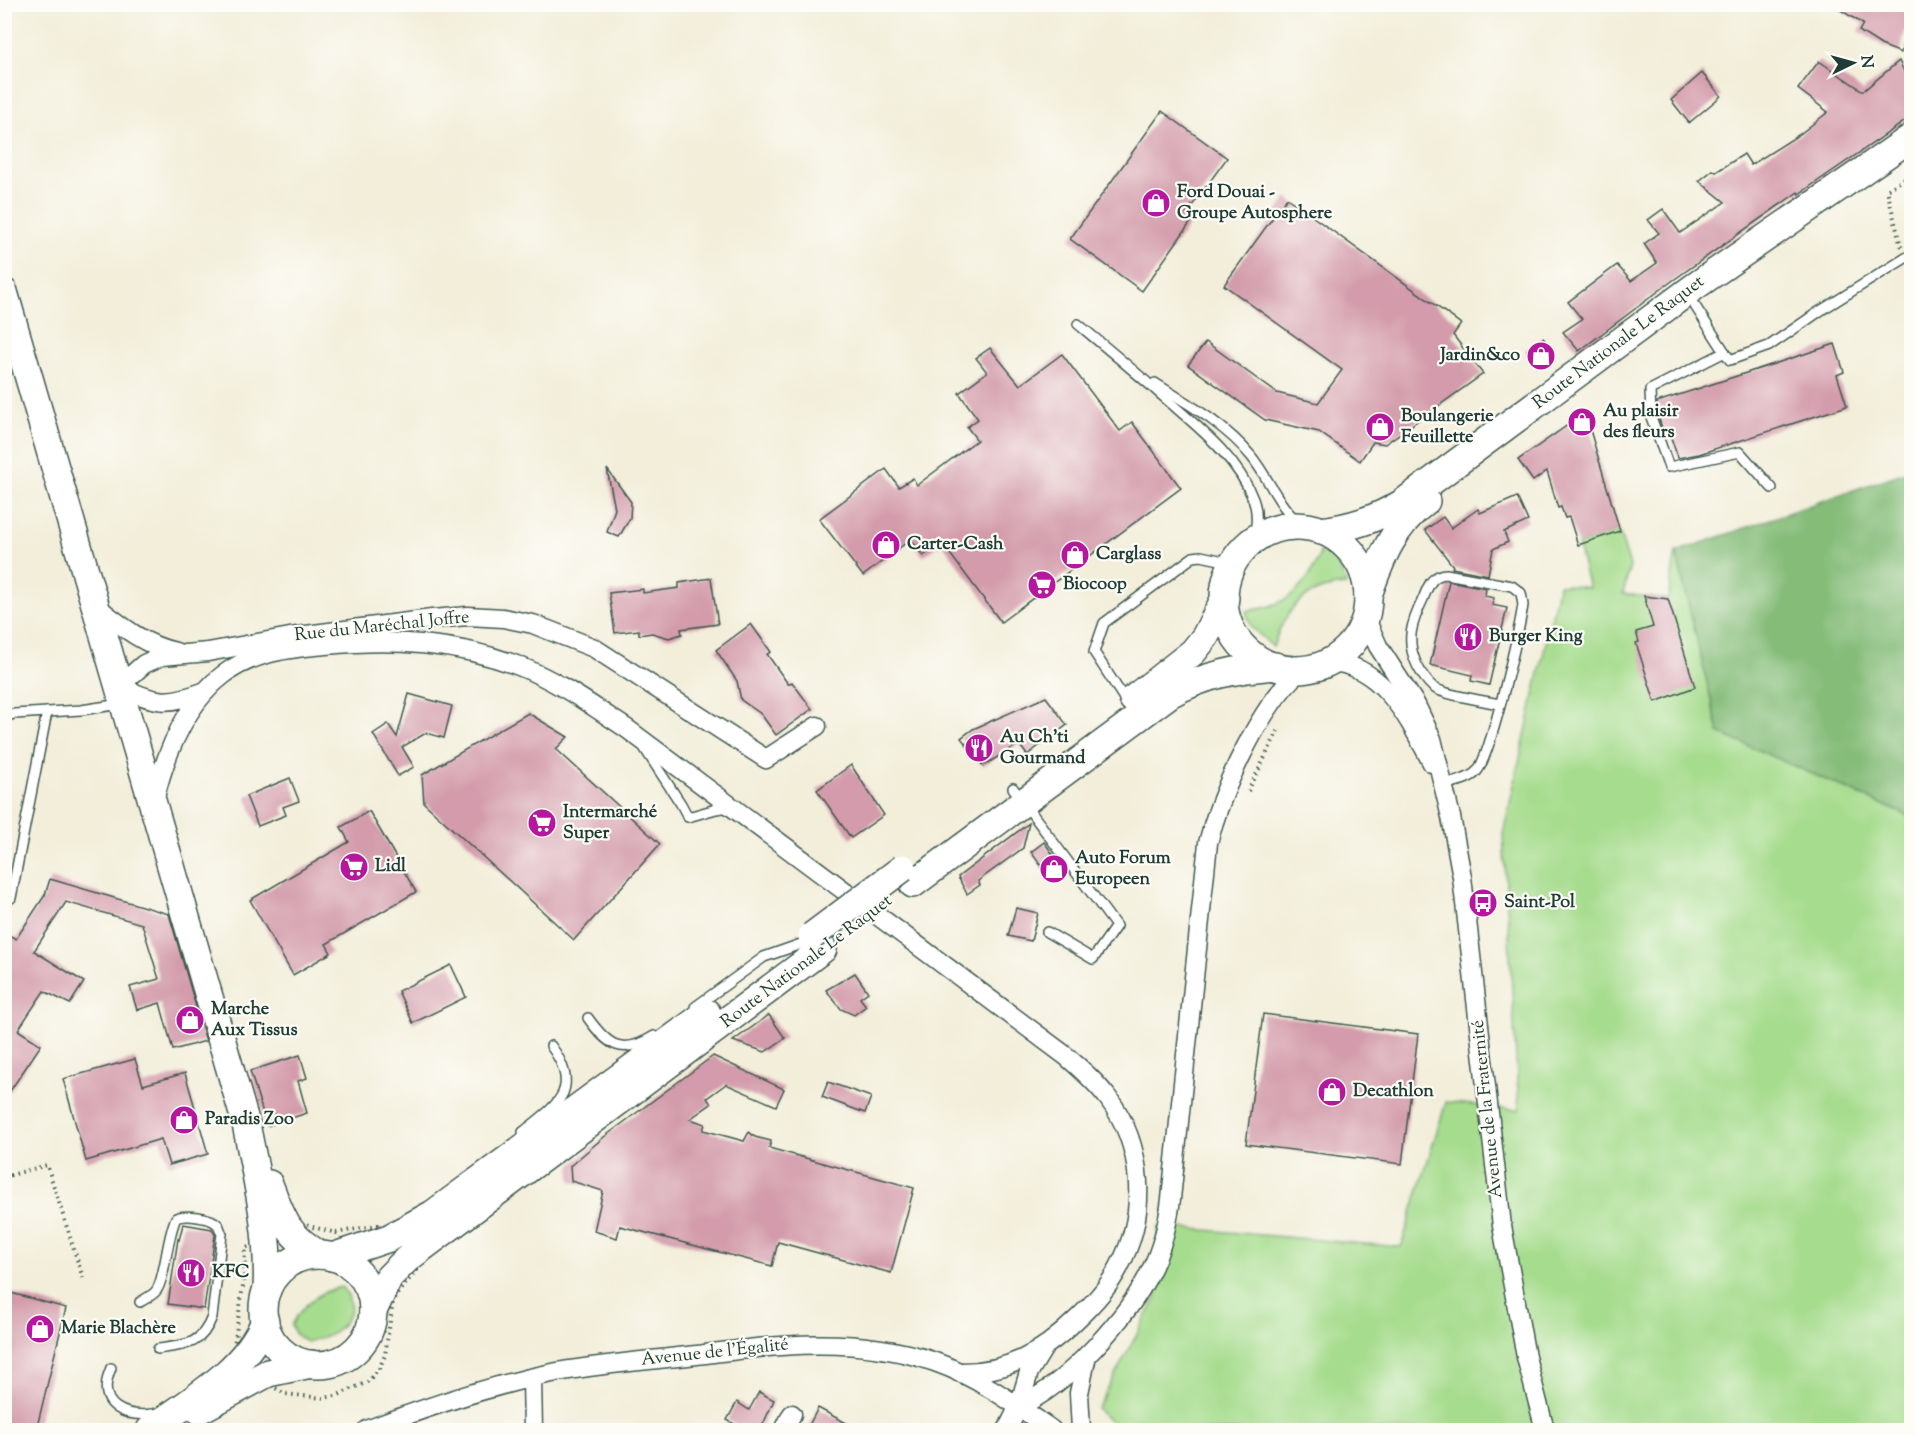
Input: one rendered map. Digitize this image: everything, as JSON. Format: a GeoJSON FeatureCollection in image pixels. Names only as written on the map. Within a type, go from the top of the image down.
{"type":"FeatureCollection","features":[{"type":"Feature","properties":{"kind":"main road","name":"Route Nationale Le Raquet"},"geometry":{"type":"LineString","coordinates":[[1312,529],[1346,527],[1369,521],[1401,504],[1694,286],[1911,137]]}},
{"type":"Feature","properties":{"kind":"main road","name":"Route Nationale Le Raquet"},"geometry":{"type":"LineString","coordinates":[[1366,606],[1391,540],[1403,522],[1421,504],[1695,306],[1911,158]]}},
{"type":"Feature","properties":{"kind":"main road"},"geometry":{"type":"LineString","coordinates":[[4,292],[246,1124],[260,1191],[278,1234],[269,1267],[264,1302],[265,1321],[271,1338],[279,1348],[293,1359],[311,1364]]}},
{"type":"Feature","properties":{"kind":"main road"},"geometry":{"type":"LineString","coordinates":[[1277,529],[1312,529],[1342,543],[1354,555],[1362,570],[1366,606],[1354,640],[1342,653],[1315,666],[1275,666],[1258,659],[1239,640],[1230,624],[1225,598],[1227,580],[1234,563],[1254,540],[1277,529]]}},
{"type":"Feature","properties":{"kind":"main road","name":"Route Nationale Le Raquet"},"geometry":{"type":"LineString","coordinates":[[1018,795],[1127,703],[1193,652],[1205,637],[1225,598]]}},
{"type":"Feature","properties":{"kind":"main road","name":"Route Nationale Le Raquet"},"geometry":{"type":"LineString","coordinates":[[326,1256],[389,1238],[433,1214],[505,1160],[814,946],[1018,795],[1182,687],[1232,670],[1275,666]]}},
{"type":"Feature","properties":{"kind":"main road","name":"Route Nationale Le Raquet"},"geometry":{"type":"LineString","coordinates":[[373,1311],[389,1276],[505,1160]]}},
{"type":"Feature","properties":{"kind":"main road"},"geometry":{"type":"LineString","coordinates":[[150,1431],[192,1414],[261,1377],[286,1368],[329,1364],[351,1354],[367,1335],[372,1323],[373,1311],[370,1293],[362,1277],[349,1264],[278,1234]]}},
{"type":"Feature","properties":{"kind":"main road"},"geometry":{"type":"LineString","coordinates":[[267,1290],[276,1275],[290,1263],[308,1256],[326,1256]]}},
{"type":"Feature","properties":{"kind":"main road"},"geometry":{"type":"LineString","coordinates":[[174,1420],[242,1357],[256,1340],[265,1321]]}},
{"type":"Feature","properties":{"kind":"street","name":"Rue du Maréchal Joffre"},"geometry":{"type":"LineString","coordinates":[[96,606],[132,633],[150,643],[173,651],[189,653]]}},
{"type":"Feature","properties":{"kind":"street","name":"Avenue de la Fraternité"},"geometry":{"type":"LineString","coordinates":[[1366,606],[1384,659],[1428,726],[1453,824],[1462,877],[1505,1246],[1526,1357],[1545,1431]]}},
{"type":"Feature","properties":{"kind":"street","name":"Rue du Maréchal Joffre"},"geometry":{"type":"LineString","coordinates":[[121,695],[144,664],[156,658],[290,637],[410,621],[468,616],[503,618],[533,624],[594,648],[766,759],[816,726]]}},
{"type":"Feature","properties":{"kind":"street"},"geometry":{"type":"LineString","coordinates":[[153,806],[158,783],[171,747],[191,710],[222,676],[240,664],[267,653],[360,642],[413,642],[466,650],[522,667],[556,684],[626,728],[1066,1056],[1101,1089],[1116,1111],[1128,1136],[1137,1170],[1138,1205],[1125,1256],[1112,1280],[1078,1319],[1025,1359],[986,1371],[958,1372]]}},
{"type":"Feature","properties":{"kind":"street","name":"Avenue de la Fraternité"},"geometry":{"type":"LineString","coordinates":[[1315,666],[1339,662],[1354,666],[1379,683],[1405,717],[1443,785]]}},
{"type":"Feature","properties":{"kind":"street"},"geometry":{"type":"LineString","coordinates":[[1019,1406],[1045,1392],[1088,1353],[1142,1287],[1151,1270],[1165,1230],[1171,1199],[1205,860],[1211,829],[1230,781],[1268,708],[1286,685],[1315,666]]}},
{"type":"Feature","properties":{"kind":"street"},"geometry":{"type":"LineString","coordinates":[[121,695],[169,702],[206,691]]}},
{"type":"Feature","properties":{"kind":"street","name":"Avenue de l'Égalité"},"geometry":{"type":"LineString","coordinates":[[367,1431],[433,1406],[532,1378],[602,1366],[803,1344],[842,1344],[877,1348],[934,1362],[993,1390],[1052,1431]]}},
{"type":"Feature","properties":{"kind":"street"},"geometry":{"type":"LineString","coordinates":[[1006,1431],[1019,1406],[1024,1383],[1034,1362],[1046,1345]]}},
{"type":"Feature","properties":{"kind":"street"},"geometry":{"type":"LineString","coordinates":[[1081,1431],[1080,1382],[1088,1353]]}},
{"type":"Feature","properties":{"kind":"street"},"geometry":{"type":"LineString","coordinates":[[532,1378],[533,1431]]}},
{"type":"Feature","properties":{"kind":"lane"},"geometry":{"type":"LineString","coordinates":[[1695,306],[1730,360],[1769,346],[1908,255]]}},
{"type":"Feature","properties":{"kind":"lane"},"geometry":{"type":"LineString","coordinates":[[1078,324],[1192,421],[1232,462],[1245,481],[1256,506],[1257,525],[1254,540]]}},
{"type":"Feature","properties":{"kind":"lane"},"geometry":{"type":"LineString","coordinates":[[1725,352],[1650,390],[1652,417],[1669,467],[1740,452],[1772,488]]}},
{"type":"Feature","properties":{"kind":"lane"},"geometry":{"type":"LineString","coordinates":[[1132,369],[1179,398],[1242,445],[1288,514],[1312,529]]}},
{"type":"Feature","properties":{"kind":"lane"},"geometry":{"type":"LineString","coordinates":[[1127,703],[1094,652],[1104,623],[1193,557],[1201,556],[1234,563]]}},
{"type":"Feature","properties":{"kind":"lane"},"geometry":{"type":"LineString","coordinates":[[1443,785],[1470,777],[1477,772],[1486,755],[1500,704],[1522,610],[1521,593],[1508,584],[1446,574],[1436,576],[1430,583],[1411,628],[1410,646],[1420,670],[1426,680],[1438,691],[1500,704]]}},
{"type":"Feature","properties":{"kind":"lane"},"geometry":{"type":"LineString","coordinates":[[4,717],[14,714],[81,710],[121,695]]}},
{"type":"Feature","properties":{"kind":"lane"},"geometry":{"type":"LineString","coordinates":[[11,898],[47,712]]}},
{"type":"Feature","properties":{"kind":"lane"},"geometry":{"type":"LineString","coordinates":[[626,728],[653,761],[681,804],[687,818],[716,808],[732,807]]}},
{"type":"Feature","properties":{"kind":"lane"},"geometry":{"type":"LineString","coordinates":[[1018,795],[1116,926],[1093,958],[1047,932]]}},
{"type":"Feature","properties":{"kind":"lane"},"geometry":{"type":"LineString","coordinates":[[684,1015],[764,957],[814,946]]}},
{"type":"Feature","properties":{"kind":"lane"},"geometry":{"type":"LineString","coordinates":[[588,1018],[607,1041],[624,1046],[638,1045],[666,1028]]}},
{"type":"Feature","properties":{"kind":"lane"},"geometry":{"type":"LineString","coordinates":[[505,1160],[553,1108],[562,1095],[565,1079],[564,1067],[551,1046]]}},
{"type":"Feature","properties":{"kind":"lane"},"geometry":{"type":"LineString","coordinates":[[140,1302],[156,1291],[162,1276],[171,1229],[176,1218],[187,1215],[212,1221],[219,1226],[222,1234],[212,1317],[208,1330],[194,1342],[158,1349]]}},
{"type":"Feature","properties":{"kind":"lane"},"geometry":{"type":"LineString","coordinates":[[111,1368],[106,1390],[110,1402],[118,1409],[154,1414],[174,1420]]}},
{"type":"Feature","properties":{"kind":"path"},"geometry":{"type":"LineString","coordinates":[[1908,255],[1887,190],[1911,174]]}},
{"type":"Feature","properties":{"kind":"path"},"geometry":{"type":"LineString","coordinates":[[4,1178],[47,1165],[83,1278]]}},
{"type":"Feature","properties":{"kind":"path"},"geometry":{"type":"LineString","coordinates":[[300,1224],[336,1233],[378,1225],[389,1238],[417,1270],[393,1301],[385,1355],[379,1369],[367,1382],[336,1396],[323,1398],[285,1394],[267,1383],[234,1346],[244,1279],[245,1248],[300,1224]]}},
{"type":"Feature","properties":{"kind":"green space"},"geometry":{"type":"Polygon","coordinates":[[[1912,470],[1911,817],[1719,733],[1676,552],[1912,470]]]}},
{"type":"Feature","properties":{"kind":"green space"},"geometry":{"type":"Polygon","coordinates":[[[1619,531],[1630,566],[1623,594],[1668,599],[1676,552],[1719,733],[1911,817],[1911,1430],[1119,1430],[1097,1409],[1156,1298],[1158,1226],[1401,1247],[1446,1102],[1519,1110],[1503,834],[1559,584],[1589,588],[1578,545],[1619,531]]]}},
{"type":"Feature","properties":{"kind":"green space"},"geometry":{"type":"Polygon","coordinates":[[[1321,550],[1337,564],[1346,585],[1319,591],[1298,603],[1290,611],[1273,647],[1251,627],[1246,611],[1273,605],[1294,593],[1310,575],[1321,550]]]}},
{"type":"Feature","properties":{"kind":"green space"},"geometry":{"type":"Polygon","coordinates":[[[342,1287],[348,1295],[351,1309],[344,1323],[328,1335],[306,1342],[296,1335],[291,1325],[300,1312],[312,1300],[342,1287]]]}},
{"type":"Feature","properties":{"kind":"building"},"geometry":{"type":"Polygon","coordinates":[[[1831,4],[1911,4],[1911,30],[1905,30],[1901,53],[1881,45],[1859,31],[1863,24],[1831,4]]]}},
{"type":"Feature","properties":{"kind":"building"},"geometry":{"type":"Polygon","coordinates":[[[1819,61],[1863,91],[1899,61],[1911,86],[1911,117],[1799,194],[1798,192],[1672,281],[1579,351],[1563,332],[1582,319],[1568,302],[1617,265],[1631,281],[1657,263],[1644,244],[1659,233],[1648,220],[1663,209],[1680,233],[1725,202],[1699,181],[1713,170],[1716,172],[1744,154],[1751,165],[1800,134],[1828,112],[1798,89],[1819,61]]]}},
{"type":"Feature","properties":{"kind":"building"},"geometry":{"type":"Polygon","coordinates":[[[1702,73],[1721,96],[1689,123],[1671,100],[1702,73]]]}},
{"type":"Feature","properties":{"kind":"building"},"geometry":{"type":"Polygon","coordinates":[[[1162,111],[1227,158],[1186,214],[1193,219],[1142,291],[1070,239],[1162,111]]]}},
{"type":"Feature","properties":{"kind":"building"},"geometry":{"type":"Polygon","coordinates":[[[1287,198],[1461,324],[1453,335],[1483,374],[1385,444],[1373,442],[1360,461],[1319,432],[1265,420],[1188,365],[1206,342],[1277,393],[1318,403],[1342,370],[1224,285],[1287,198]]]}},
{"type":"Feature","properties":{"kind":"building"},"geometry":{"type":"Polygon","coordinates":[[[1543,338],[1554,353],[1538,364],[1527,350],[1543,338]]]}},
{"type":"Feature","properties":{"kind":"building"},"geometry":{"type":"Polygon","coordinates":[[[1835,344],[1844,372],[1837,375],[1847,406],[1699,454],[1678,458],[1668,429],[1663,431],[1658,416],[1657,402],[1835,344]]]}},
{"type":"Feature","properties":{"kind":"building"},"geometry":{"type":"Polygon","coordinates":[[[990,348],[1020,385],[1062,354],[1120,431],[1132,422],[1181,488],[1001,622],[942,543],[923,556],[911,539],[863,576],[819,519],[886,469],[899,487],[913,478],[917,485],[977,440],[967,427],[978,419],[959,393],[987,372],[976,358],[990,348]]]}},
{"type":"Feature","properties":{"kind":"building"},"geometry":{"type":"Polygon","coordinates":[[[1585,413],[1620,531],[1578,545],[1569,517],[1565,518],[1561,507],[1558,508],[1547,471],[1533,481],[1518,460],[1585,413]]]}},
{"type":"Feature","properties":{"kind":"building"},"geometry":{"type":"Polygon","coordinates":[[[607,469],[631,502],[630,518],[619,537],[607,532],[615,509],[607,469]]]}},
{"type":"Feature","properties":{"kind":"building"},"geometry":{"type":"Polygon","coordinates":[[[1517,497],[1528,521],[1504,532],[1508,542],[1493,549],[1488,575],[1452,568],[1453,566],[1425,530],[1443,517],[1451,528],[1478,509],[1480,513],[1517,497]]]}},
{"type":"Feature","properties":{"kind":"building"},"geometry":{"type":"Polygon","coordinates":[[[711,578],[718,624],[681,629],[682,634],[669,638],[652,633],[639,635],[639,630],[615,633],[609,593],[643,589],[643,593],[679,588],[679,583],[711,578]]]}},
{"type":"Feature","properties":{"kind":"building","name":"Burger King"},"geometry":{"type":"Polygon","coordinates":[[[1449,581],[1486,588],[1485,596],[1494,598],[1492,605],[1507,608],[1489,685],[1471,681],[1472,675],[1430,665],[1449,581]]]}},
{"type":"Feature","properties":{"kind":"building"},"geometry":{"type":"Polygon","coordinates":[[[1644,596],[1668,599],[1695,687],[1655,702],[1636,643],[1639,642],[1636,632],[1653,627],[1644,596]]]}},
{"type":"Feature","properties":{"kind":"building"},"geometry":{"type":"Polygon","coordinates":[[[751,624],[771,652],[767,654],[788,684],[792,682],[812,709],[776,735],[761,714],[741,700],[737,681],[716,650],[751,624]]]}},
{"type":"Feature","properties":{"kind":"building"},"geometry":{"type":"Polygon","coordinates":[[[409,694],[452,706],[444,738],[426,733],[402,747],[414,767],[398,776],[373,734],[388,724],[397,737],[409,694]]]}},
{"type":"Feature","properties":{"kind":"building"},"geometry":{"type":"Polygon","coordinates":[[[1046,697],[1067,725],[1027,755],[1019,744],[983,766],[961,738],[973,729],[1046,697]]]}},
{"type":"Feature","properties":{"kind":"building","name":"Intermarché Super"},"geometry":{"type":"Polygon","coordinates":[[[528,713],[568,737],[556,749],[660,844],[574,940],[424,803],[422,775],[528,713]]]}},
{"type":"Feature","properties":{"kind":"building"},"geometry":{"type":"Polygon","coordinates":[[[851,765],[884,815],[851,838],[817,790],[851,765]]]}},
{"type":"Feature","properties":{"kind":"building"},"geometry":{"type":"Polygon","coordinates":[[[290,778],[299,801],[283,807],[286,815],[258,826],[246,796],[290,778]]]}},
{"type":"Feature","properties":{"kind":"building","name":"Lidl"},"geometry":{"type":"Polygon","coordinates":[[[369,811],[416,892],[326,944],[331,953],[293,975],[250,900],[349,842],[341,827],[369,811]]]}},
{"type":"Feature","properties":{"kind":"building"},"geometry":{"type":"Polygon","coordinates":[[[1029,823],[1023,848],[978,881],[980,885],[967,894],[958,877],[1029,823]]]}},
{"type":"Feature","properties":{"kind":"building"},"geometry":{"type":"Polygon","coordinates":[[[1044,842],[1065,871],[1052,881],[1031,852],[1044,842]]]}},
{"type":"Feature","properties":{"kind":"building"},"geometry":{"type":"Polygon","coordinates":[[[50,879],[169,914],[206,1041],[173,1050],[160,1003],[137,1010],[130,987],[159,979],[142,924],[66,902],[34,951],[84,982],[70,1004],[44,991],[18,1030],[41,1045],[4,1100],[4,932],[16,939],[45,895],[50,879]]]}},
{"type":"Feature","properties":{"kind":"building"},"geometry":{"type":"Polygon","coordinates":[[[1016,908],[1038,913],[1031,941],[1008,936],[1016,908]]]}},
{"type":"Feature","properties":{"kind":"building"},"geometry":{"type":"Polygon","coordinates":[[[451,965],[466,997],[413,1023],[398,991],[451,965]]]}},
{"type":"Feature","properties":{"kind":"building"},"geometry":{"type":"Polygon","coordinates":[[[855,973],[868,992],[860,998],[866,1006],[854,1015],[841,1009],[826,990],[855,973]]]}},
{"type":"Feature","properties":{"kind":"building","name":"Decathlon"},"geometry":{"type":"Polygon","coordinates":[[[1263,1014],[1418,1034],[1402,1164],[1246,1144],[1263,1014]]]}},
{"type":"Feature","properties":{"kind":"building"},"geometry":{"type":"Polygon","coordinates":[[[769,1015],[785,1038],[765,1052],[733,1041],[769,1015]]]}},
{"type":"Feature","properties":{"kind":"building"},"geometry":{"type":"Polygon","coordinates":[[[300,1055],[307,1078],[298,1081],[307,1113],[267,1126],[250,1071],[300,1055]]]}},
{"type":"Feature","properties":{"kind":"building"},"geometry":{"type":"Polygon","coordinates":[[[713,1056],[784,1089],[776,1106],[726,1084],[707,1098],[711,1104],[690,1119],[705,1124],[703,1130],[744,1141],[749,1132],[755,1137],[771,1141],[769,1148],[914,1188],[891,1273],[778,1242],[772,1266],[620,1226],[617,1238],[594,1231],[603,1191],[571,1181],[570,1166],[604,1137],[713,1056]]]}},
{"type":"Feature","properties":{"kind":"building"},"geometry":{"type":"Polygon","coordinates":[[[135,1059],[143,1085],[185,1073],[208,1154],[169,1165],[161,1139],[86,1161],[63,1079],[135,1059]]]}},
{"type":"Feature","properties":{"kind":"building"},"geometry":{"type":"Polygon","coordinates":[[[828,1082],[871,1097],[865,1113],[822,1097],[828,1082]]]}},
{"type":"Feature","properties":{"kind":"building","name":"KFC"},"geometry":{"type":"Polygon","coordinates":[[[183,1224],[212,1229],[215,1235],[204,1309],[168,1304],[178,1239],[183,1224]]]}},
{"type":"Feature","properties":{"kind":"building"},"geometry":{"type":"Polygon","coordinates":[[[4,1291],[66,1308],[36,1431],[20,1431],[4,1427],[4,1291]]]}},
{"type":"Feature","properties":{"kind":"building"},"geometry":{"type":"Polygon","coordinates":[[[759,1392],[774,1400],[760,1431],[733,1431],[736,1425],[727,1420],[737,1402],[749,1410],[759,1392]]]}},
{"type":"Feature","properties":{"kind":"building"},"geometry":{"type":"Polygon","coordinates":[[[818,1408],[833,1416],[861,1431],[806,1431],[818,1408]]]}},
{"type":"Feature","properties":{"kind":"place","name":"Ford Douai - Groupe Autosphere"},"geometry":{"type":"Point","coordinates":[1156,203]}},
{"type":"Feature","properties":{"kind":"place","name":"Jardin&co"},"geometry":{"type":"Point","coordinates":[1541,356]}},
{"type":"Feature","properties":{"kind":"place","name":"Au plaisir des fleurs"},"geometry":{"type":"Point","coordinates":[1582,422]}},
{"type":"Feature","properties":{"kind":"place","name":"Boulangerie Feuillette"},"geometry":{"type":"Point","coordinates":[1380,427]}},
{"type":"Feature","properties":{"kind":"place","name":"Carter-Cash"},"geometry":{"type":"Point","coordinates":[886,545]}},
{"type":"Feature","properties":{"kind":"place","name":"Carglass"},"geometry":{"type":"Point","coordinates":[1075,555]}},
{"type":"Feature","properties":{"kind":"place","name":"Biocoop"},"geometry":{"type":"Point","coordinates":[1042,585]}},
{"type":"Feature","properties":{"kind":"place","name":"Burger King"},"geometry":{"type":"Point","coordinates":[1468,637]}},
{"type":"Feature","properties":{"kind":"place","name":"Au Ch'ti Gourmand"},"geometry":{"type":"Point","coordinates":[979,748]}},
{"type":"Feature","properties":{"kind":"place","name":"Intermarché Super"},"geometry":{"type":"Point","coordinates":[542,823]}},
{"type":"Feature","properties":{"kind":"place","name":"Lidl"},"geometry":{"type":"Point","coordinates":[354,867]}},
{"type":"Feature","properties":{"kind":"place","name":"Auto Forum Europeen"},"geometry":{"type":"Point","coordinates":[1054,869]}},
{"type":"Feature","properties":{"kind":"place","name":"Saint-Pol"},"geometry":{"type":"Point","coordinates":[1483,903]}},
{"type":"Feature","properties":{"kind":"place","name":"Marche Aux Tissus"},"geometry":{"type":"Point","coordinates":[190,1020]}},
{"type":"Feature","properties":{"kind":"place","name":"Decathlon"},"geometry":{"type":"Point","coordinates":[1332,1092]}},
{"type":"Feature","properties":{"kind":"place","name":"Paradis Zoo"},"geometry":{"type":"Point","coordinates":[184,1120]}},
{"type":"Feature","properties":{"kind":"place","name":"KFC"},"geometry":{"type":"Point","coordinates":[191,1273]}},
{"type":"Feature","properties":{"kind":"place","name":"Marie Blachère"},"geometry":{"type":"Point","coordinates":[40,1329]}}]}
